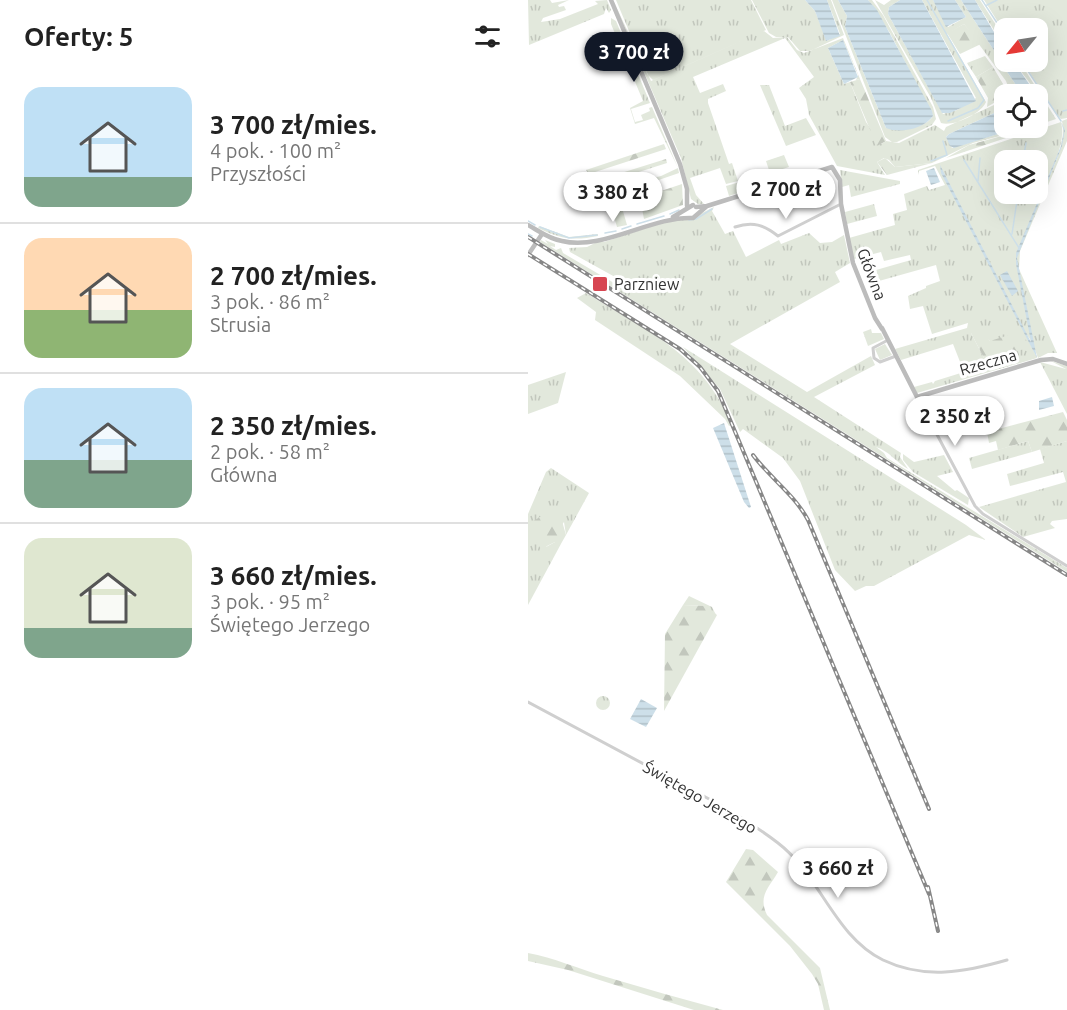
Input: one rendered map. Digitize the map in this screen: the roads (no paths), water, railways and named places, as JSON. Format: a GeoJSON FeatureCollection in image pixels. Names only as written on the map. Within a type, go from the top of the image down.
{"type":"FeatureCollection","features":[{"type":"Feature","properties":{"kind":"street"},"geometry":{"type":"LineString","coordinates":[[528,225],[542,234],[563,242],[581,243],[691,210],[678,159],[611,0]]}},
{"type":"Feature","properties":{"kind":"street","name":"Główna"},"geometry":{"type":"LineString","coordinates":[[691,210],[826,168],[837,171],[853,263],[875,315],[916,397],[975,506],[983,514],[1067,566]]}},
{"type":"Feature","properties":{"kind":"street"},"geometry":{"type":"LineString","coordinates":[[735,227],[750,222],[771,230],[778,236],[841,204]]}},
{"type":"Feature","properties":{"kind":"street"},"geometry":{"type":"LineString","coordinates":[[528,255],[542,234]]}},
{"type":"Feature","properties":{"kind":"street"},"geometry":{"type":"LineString","coordinates":[[888,340],[874,348],[874,359],[880,362],[896,356]]}},
{"type":"Feature","properties":{"kind":"street","name":"Rzeczna"},"geometry":{"type":"LineString","coordinates":[[916,397],[1038,361],[1057,360],[1067,364]]}},
{"type":"Feature","properties":{"kind":"street","name":"Świętego Jerzego"},"geometry":{"type":"LineString","coordinates":[[528,702],[729,810],[779,844],[809,875],[848,931],[875,956],[903,967],[933,973],[960,972],[1007,960]]}},
{"type":"Feature","properties":{"kind":"water"},"geometry":{"type":"Polygon","coordinates":[[[805,0],[827,0],[840,36],[826,41],[815,11],[805,0]]]}},
{"type":"Feature","properties":{"kind":"water"},"geometry":{"type":"Polygon","coordinates":[[[838,0],[868,0],[877,10],[932,111],[933,116],[924,124],[904,130],[886,128],[845,27],[847,16],[838,0]]]}},
{"type":"Feature","properties":{"kind":"water"},"geometry":{"type":"Polygon","coordinates":[[[900,0],[922,0],[976,101],[950,113],[942,113],[888,14],[889,7],[900,0]]]}},
{"type":"Feature","properties":{"kind":"water"},"geometry":{"type":"Polygon","coordinates":[[[933,0],[955,0],[966,17],[946,27],[933,0]]]}},
{"type":"Feature","properties":{"kind":"water"},"geometry":{"type":"Polygon","coordinates":[[[961,0],[975,0],[994,32],[994,50],[961,0]]]}},
{"type":"Feature","properties":{"kind":"water"},"geometry":{"type":"Polygon","coordinates":[[[843,40],[858,77],[844,84],[828,48],[843,40]]]}},
{"type":"Feature","properties":{"kind":"water"},"geometry":{"type":"Polygon","coordinates":[[[1007,72],[1021,72],[1029,84],[1015,84],[1007,72]]]}},
{"type":"Feature","properties":{"kind":"water"},"geometry":{"type":"Polygon","coordinates":[[[994,113],[994,135],[954,148],[950,146],[946,137],[994,113]]]}},
{"type":"Feature","properties":{"kind":"water"},"geometry":{"type":"Polygon","coordinates":[[[1061,122],[1065,130],[1062,146],[1048,181],[1061,146],[1064,131],[1061,122]]]}},
{"type":"Feature","properties":{"kind":"water"},"geometry":{"type":"Polygon","coordinates":[[[940,165],[1031,342],[1016,264],[1016,253],[1037,204],[1039,204],[1017,258],[1037,358],[941,173],[940,165]]]}},
{"type":"Feature","properties":{"kind":"water"},"geometry":{"type":"Polygon","coordinates":[[[934,168],[940,182],[931,185],[926,171],[934,168]]]}},
{"type":"Feature","properties":{"kind":"water"},"geometry":{"type":"Polygon","coordinates":[[[1007,271],[1018,291],[1012,296],[1000,275],[1007,271]]]}},
{"type":"Feature","properties":{"kind":"water"},"geometry":{"type":"Polygon","coordinates":[[[1052,397],[1054,406],[1039,410],[1039,401],[1052,397]]]}},
{"type":"Feature","properties":{"kind":"water"},"geometry":{"type":"Polygon","coordinates":[[[724,423],[751,507],[749,508],[744,502],[713,428],[724,423]]]}},
{"type":"Feature","properties":{"kind":"water"},"geometry":{"type":"Polygon","coordinates":[[[641,699],[657,708],[646,727],[630,719],[641,699]]]}},
{"type":"Feature","properties":{"kind":"waterway"},"geometry":{"type":"LineString","coordinates":[[927,0],[984,100],[978,108],[948,121]]}},
{"type":"Feature","properties":{"kind":"waterway"},"geometry":{"type":"LineString","coordinates":[[982,0],[994,18]]}},
{"type":"Feature","properties":{"kind":"waterway"},"geometry":{"type":"LineString","coordinates":[[987,5],[997,0]]}},
{"type":"Feature","properties":{"kind":"waterway"},"geometry":{"type":"LineString","coordinates":[[1029,72],[1061,121]]}},
{"type":"Feature","properties":{"kind":"waterway"},"geometry":{"type":"LineString","coordinates":[[1063,111],[1067,110]]}},
{"type":"Feature","properties":{"kind":"waterway"},"geometry":{"type":"LineString","coordinates":[[931,161],[947,155],[943,141]]}},
{"type":"Feature","properties":{"kind":"waterway"},"geometry":{"type":"LineString","coordinates":[[1025,150],[1026,143]]}},
{"type":"Feature","properties":{"kind":"waterway"},"geometry":{"type":"LineString","coordinates":[[978,181],[980,158]]}},
{"type":"Feature","properties":{"kind":"waterway"},"geometry":{"type":"LineString","coordinates":[[964,160],[1019,248]]}},
{"type":"Feature","properties":{"kind":"waterway"},"geometry":{"type":"LineString","coordinates":[[1012,234],[1016,204]]}},
{"type":"Feature","properties":{"kind":"waterway"},"geometry":{"type":"LineString","coordinates":[[689,220],[696,219],[712,209]]}},
{"type":"Feature","properties":{"kind":"waterway"},"geometry":{"type":"LineString","coordinates":[[670,214],[679,210]]}},
{"type":"Feature","properties":{"kind":"waterway"},"geometry":{"type":"LineString","coordinates":[[637,224],[664,216]]}},
{"type":"Feature","properties":{"kind":"waterway"},"geometry":{"type":"LineString","coordinates":[[528,221],[535,225]]}},
{"type":"Feature","properties":{"kind":"waterway"},"geometry":{"type":"LineString","coordinates":[[622,229],[631,226]]}},
{"type":"Feature","properties":{"kind":"waterway"},"geometry":{"type":"LineString","coordinates":[[540,227],[569,238],[597,235]]}},
{"type":"Feature","properties":{"kind":"waterway"},"geometry":{"type":"LineString","coordinates":[[605,233],[616,231]]}},
{"type":"Feature","properties":{"kind":"waterway"},"geometry":{"type":"LineString","coordinates":[[528,234],[532,236]]}},
{"type":"Feature","properties":{"kind":"railway"},"geometry":{"type":"LineString","coordinates":[[528,237],[1067,575]]}},
{"type":"Feature","properties":{"kind":"railway"},"geometry":{"type":"LineString","coordinates":[[528,254],[680,349],[700,367],[718,391],[929,894]]}},
{"type":"Feature","properties":{"kind":"railway"},"geometry":{"type":"LineString","coordinates":[[753,455],[796,502],[808,520],[929,809]]}},
{"type":"Feature","properties":{"kind":"railway"},"geometry":{"type":"LineString","coordinates":[[928,887],[938,931]]}},
{"type":"Feature","properties":{"kind":"place","name":"Parzniew"},"geometry":{"type":"Point","coordinates":[600,284]}}]}
